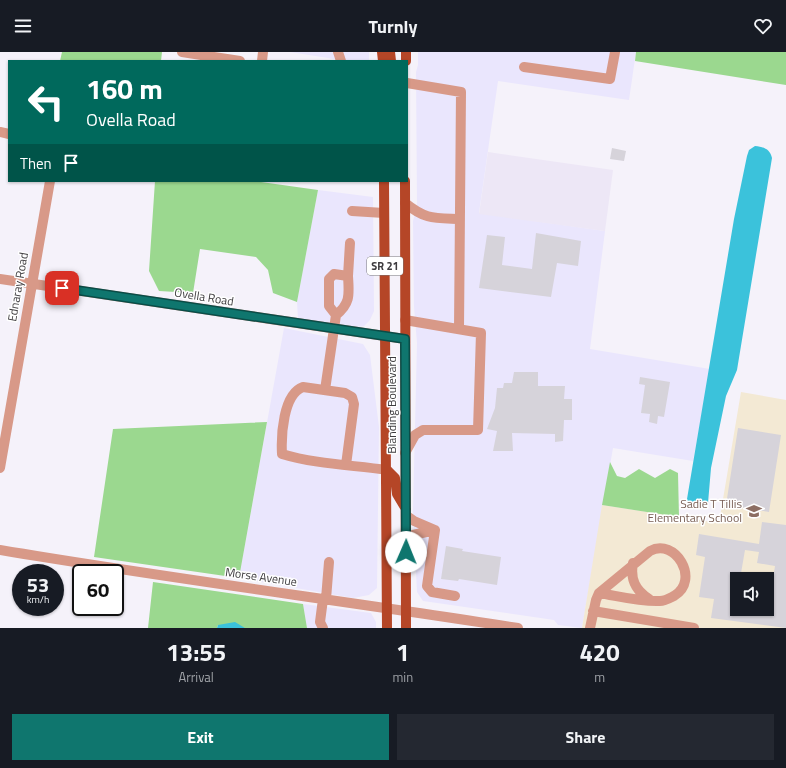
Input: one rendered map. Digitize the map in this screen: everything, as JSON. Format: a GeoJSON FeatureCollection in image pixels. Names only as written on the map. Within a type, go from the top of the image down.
{"type":"FeatureCollection","features":[{"type":"Feature","properties":{"kind":"main road","name":"Blanding Boulevard"},"geometry":{"type":"LineString","coordinates":[[384,182],[387,628]]}},
{"type":"Feature","properties":{"kind":"main road","name":"Blanding Boulevard"},"geometry":{"type":"LineString","coordinates":[[406,182],[406,628]]}},
{"type":"Feature","properties":{"kind":"main road"},"geometry":{"type":"LineString","coordinates":[[387,470],[395,478],[397,494],[407,513]]}},
{"type":"Feature","properties":{"kind":"street"},"geometry":{"type":"LineString","coordinates":[[182,52],[207,59],[224,60]]}},
{"type":"Feature","properties":{"kind":"street"},"geometry":{"type":"LineString","coordinates":[[524,67],[610,79],[615,52]]}},
{"type":"Feature","properties":{"kind":"street"},"geometry":{"type":"LineString","coordinates":[[408,83],[461,92],[458,329]]}},
{"type":"Feature","properties":{"kind":"street","name":"Ednaray Road"},"geometry":{"type":"LineString","coordinates":[[0,468],[50,182]]}},
{"type":"Feature","properties":{"kind":"street"},"geometry":{"type":"LineString","coordinates":[[405,203],[420,215],[460,219]]}},
{"type":"Feature","properties":{"kind":"street"},"geometry":{"type":"LineString","coordinates":[[352,211],[384,213]]}},
{"type":"Feature","properties":{"kind":"street"},"geometry":{"type":"LineString","coordinates":[[325,390],[336,315],[347,303],[349,293],[348,276],[350,243]]}},
{"type":"Feature","properties":{"kind":"street"},"geometry":{"type":"LineString","coordinates":[[336,315],[329,306],[329,279],[334,274],[348,276]]}},
{"type":"Feature","properties":{"kind":"street","name":"Ovella Road"},"geometry":{"type":"LineString","coordinates":[[0,279],[405,339]]}},
{"type":"Feature","properties":{"kind":"street"},"geometry":{"type":"LineString","coordinates":[[405,320],[480,333],[478,430],[423,430],[415,435],[405,453]]}},
{"type":"Feature","properties":{"kind":"street"},"geometry":{"type":"LineString","coordinates":[[346,465],[354,404],[352,397],[346,393],[303,387],[297,389],[291,395],[285,415],[282,454],[346,465],[387,470]]}},
{"type":"Feature","properties":{"kind":"street"},"geometry":{"type":"LineString","coordinates":[[407,513],[414,521],[435,530]]}},
{"type":"Feature","properties":{"kind":"street"},"geometry":{"type":"LineString","coordinates":[[406,538],[412,534],[435,530]]}},
{"type":"Feature","properties":{"kind":"street"},"geometry":{"type":"LineString","coordinates":[[435,530],[427,586],[432,592],[455,596]]}},
{"type":"Feature","properties":{"kind":"street"},"geometry":{"type":"LineString","coordinates":[[590,628],[593,611],[599,593],[633,563],[654,548],[663,548],[681,561],[685,568],[685,582],[679,593],[668,599],[660,601],[599,593]]}},
{"type":"Feature","properties":{"kind":"street","name":"Morse Avenue"},"geometry":{"type":"LineString","coordinates":[[0,550],[118,570],[387,607],[518,628]]}},
{"type":"Feature","properties":{"kind":"street"},"geometry":{"type":"LineString","coordinates":[[323,628],[320,622],[329,562]]}},
{"type":"Feature","properties":{"kind":"street"},"geometry":{"type":"LineString","coordinates":[[633,563],[633,578],[635,586],[640,593],[651,600]]}},
{"type":"Feature","properties":{"kind":"street"},"geometry":{"type":"LineString","coordinates":[[593,611],[694,628]]}},
{"type":"Feature","properties":{"kind":"shaded area"},"geometry":{"type":"Polygon","coordinates":[[[290,52],[369,52],[369,60],[341,60],[290,52]]]}},
{"type":"Feature","properties":{"kind":"shaded area"},"geometry":{"type":"Polygon","coordinates":[[[418,52],[636,52],[629,100],[498,81],[479,213],[605,231],[590,349],[710,369],[693,461],[613,448],[582,628],[558,625],[554,620],[423,601],[417,592],[413,511],[417,343],[414,307],[413,221],[417,205],[416,72],[418,65],[418,52]]]}},
{"type":"Feature","properties":{"kind":"shaded area"},"geometry":{"type":"Polygon","coordinates":[[[488,152],[613,170],[605,231],[479,214],[488,152]]]}},
{"type":"Feature","properties":{"kind":"shaded area"},"geometry":{"type":"Polygon","coordinates":[[[318,190],[373,197],[374,311],[370,320],[364,326],[349,328],[298,319],[297,302],[318,190]]]}},
{"type":"Feature","properties":{"kind":"shaded area"},"geometry":{"type":"Polygon","coordinates":[[[284,328],[363,344],[370,355],[379,427],[377,588],[369,595],[353,598],[239,578],[284,328]]]}},
{"type":"Feature","properties":{"kind":"shaded area","name":"Sadie T Tillis Elementary School"},"geometry":{"type":"Polygon","coordinates":[[[741,392],[786,400],[786,628],[582,628],[602,505],[719,523],[741,392]]]}},
{"type":"Feature","properties":{"kind":"shaded area"},"geometry":{"type":"Polygon","coordinates":[[[303,604],[371,613],[376,622],[376,628],[307,628],[303,604]]]}},
{"type":"Feature","properties":{"kind":"green space"},"geometry":{"type":"Polygon","coordinates":[[[62,52],[162,52],[161,60],[60,60],[62,52]]]}},
{"type":"Feature","properties":{"kind":"green space"},"geometry":{"type":"Polygon","coordinates":[[[636,52],[786,52],[786,85],[635,61],[636,52]]]}},
{"type":"Feature","properties":{"kind":"green space"},"geometry":{"type":"Polygon","coordinates":[[[155,182],[261,182],[318,190],[297,302],[273,293],[268,270],[256,257],[200,249],[193,293],[159,291],[149,271],[155,182]]]}},
{"type":"Feature","properties":{"kind":"green space"},"geometry":{"type":"Polygon","coordinates":[[[267,422],[239,578],[94,557],[113,429],[267,422]]]}},
{"type":"Feature","properties":{"kind":"green space"},"geometry":{"type":"Polygon","coordinates":[[[610,462],[617,476],[625,478],[639,469],[655,478],[670,469],[678,473],[679,517],[602,505],[610,462]]]}},
{"type":"Feature","properties":{"kind":"green space"},"geometry":{"type":"Polygon","coordinates":[[[153,582],[303,604],[307,628],[245,628],[218,625],[217,628],[148,628],[153,582]]]}},
{"type":"Feature","properties":{"kind":"water"},"geometry":{"type":"Polygon","coordinates":[[[755,146],[766,149],[770,152],[772,158],[737,370],[726,396],[711,468],[708,503],[704,507],[688,505],[687,499],[734,219],[747,156],[749,150],[755,146]]]}},
{"type":"Feature","properties":{"kind":"water"},"geometry":{"type":"Polygon","coordinates":[[[235,622],[245,628],[217,628],[218,625],[235,622]]]}},
{"type":"Feature","properties":{"kind":"building"},"geometry":{"type":"Polygon","coordinates":[[[612,148],[626,151],[624,161],[610,159],[612,148]]]}},
{"type":"Feature","properties":{"kind":"building"},"geometry":{"type":"Polygon","coordinates":[[[536,233],[581,241],[578,266],[557,263],[551,297],[479,288],[487,235],[505,237],[502,265],[532,269],[536,233]]]}},
{"type":"Feature","properties":{"kind":"building"},"geometry":{"type":"Polygon","coordinates":[[[514,372],[538,372],[538,386],[565,386],[564,399],[572,399],[572,420],[564,420],[563,441],[555,442],[555,434],[512,433],[513,451],[493,451],[497,431],[487,429],[495,408],[497,388],[503,388],[504,383],[512,383],[514,372]]]}},
{"type":"Feature","properties":{"kind":"building"},"geometry":{"type":"Polygon","coordinates":[[[640,377],[670,382],[664,417],[658,416],[657,424],[649,422],[650,414],[641,413],[645,385],[639,384],[640,377]]]}},
{"type":"Feature","properties":{"kind":"building"},"geometry":{"type":"Polygon","coordinates":[[[738,428],[781,435],[769,512],[726,505],[738,428]]]}},
{"type":"Feature","properties":{"kind":"building"},"geometry":{"type":"Polygon","coordinates":[[[762,522],[786,525],[786,628],[711,618],[714,599],[699,597],[705,557],[696,555],[699,534],[759,544],[762,522]]]}},
{"type":"Feature","properties":{"kind":"building"},"geometry":{"type":"Polygon","coordinates":[[[446,546],[463,549],[462,551],[501,557],[497,585],[459,579],[458,581],[441,579],[446,546]]]}},
{"type":"Feature","properties":{"kind":"place","name":"Sadie T Tillis Elementary School"},"geometry":{"type":"Point","coordinates":[754,511]}},
{"type":"Feature","properties":{"kind":"route"},"geometry":{"type":"LineString","coordinates":[[62,288],[405,339],[406,552]]}}]}
